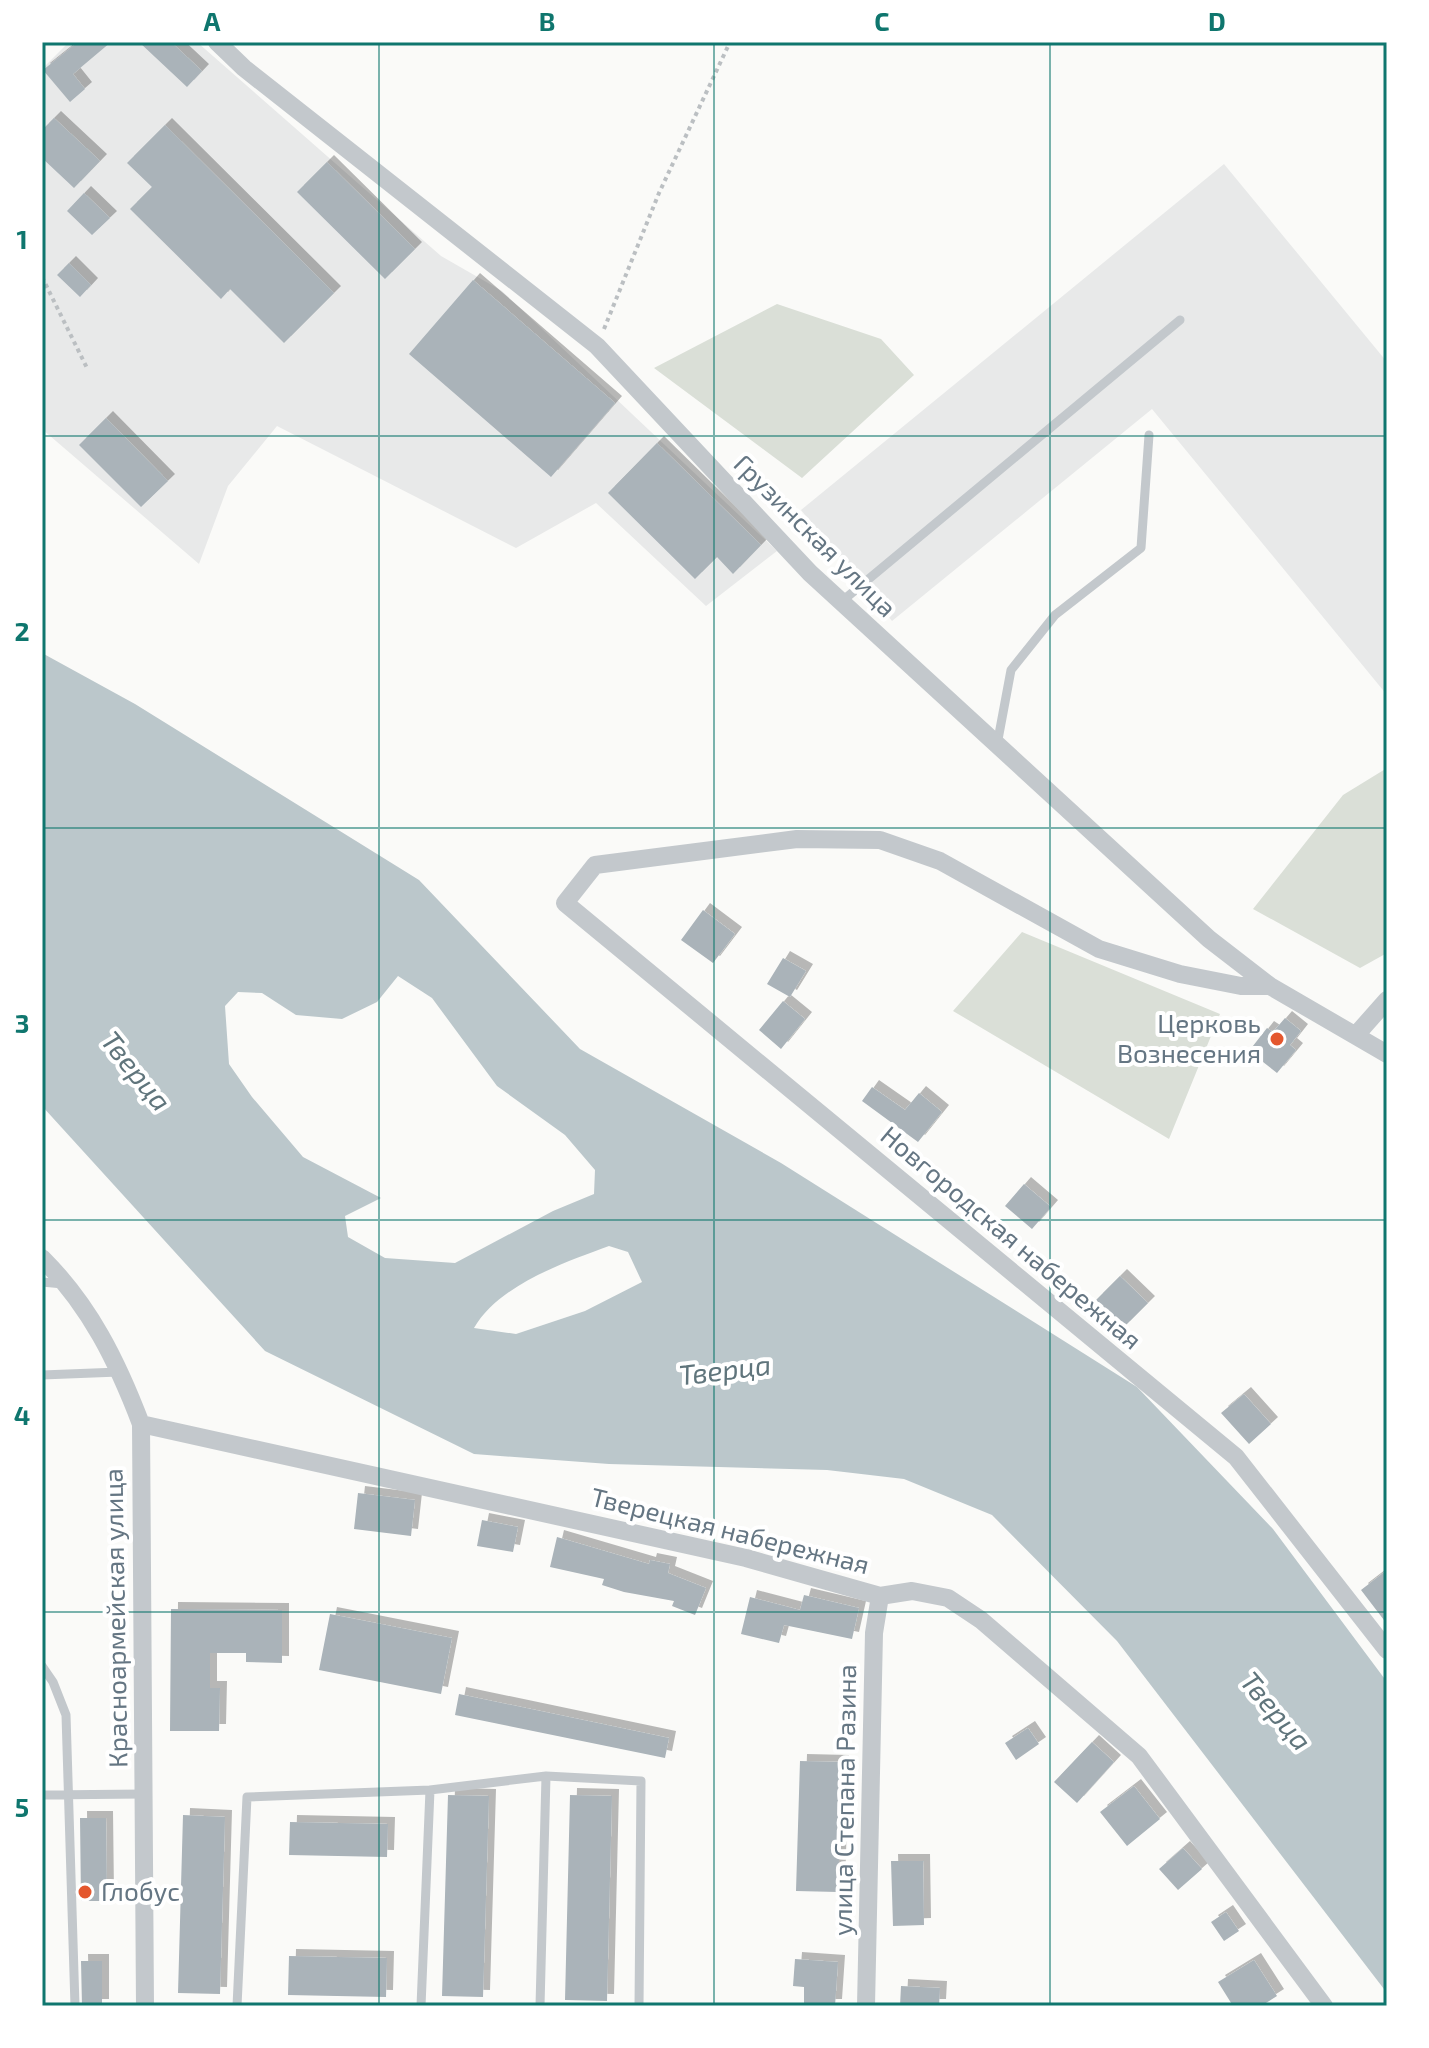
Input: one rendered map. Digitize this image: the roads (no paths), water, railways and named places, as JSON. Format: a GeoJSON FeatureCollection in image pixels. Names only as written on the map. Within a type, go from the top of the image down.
{"type":"FeatureCollection","features":[{"type":"Feature","properties":{"kind":"street","name":"Грузинская улица"},"geometry":{"type":"LineString","coordinates":[[217,42],[244,68],[597,346],[810,573],[1209,939],[1270,986],[1387,1054]]}},
{"type":"Feature","properties":{"kind":"street","name":"Новгородская набережная"},"geometry":{"type":"LineString","coordinates":[[1270,986],[1241,986],[1180,974],[1099,949],[940,861],[880,840],[797,839],[595,865],[565,903],[1236,1457],[1387,1650]]}},
{"type":"Feature","properties":{"kind":"street"},"geometry":{"type":"LineString","coordinates":[[1356,1035],[1387,1000]]}},
{"type":"Feature","properties":{"kind":"street","name":"Красноармейская улица"},"geometry":{"type":"LineString","coordinates":[[42,1258],[68,1284],[88,1311],[122,1372],[141,1424],[145,2006]]}},
{"type":"Feature","properties":{"kind":"street","name":"Тверецкая набережная"},"geometry":{"type":"LineString","coordinates":[[141,1424],[746,1558],[880,1596],[912,1591],[948,1598],[981,1620],[1139,1756],[1324,2006]]}},
{"type":"Feature","properties":{"kind":"street","name":"улица Степана Разина"},"geometry":{"type":"LineString","coordinates":[[866,2006],[874,1633],[880,1596]]}},
{"type":"Feature","properties":{"kind":"lane"},"geometry":{"type":"LineString","coordinates":[[841,602],[1180,320]]}},
{"type":"Feature","properties":{"kind":"lane"},"geometry":{"type":"LineString","coordinates":[[997,745],[1011,670],[1055,615],[1141,548],[1149,435]]}},
{"type":"Feature","properties":{"kind":"lane"},"geometry":{"type":"LineString","coordinates":[[42,1282],[68,1284]]}},
{"type":"Feature","properties":{"kind":"lane"},"geometry":{"type":"LineString","coordinates":[[42,1375],[122,1372]]}},
{"type":"Feature","properties":{"kind":"lane"},"geometry":{"type":"LineString","coordinates":[[42,1666],[53,1682],[66,1715],[75,2006]]}},
{"type":"Feature","properties":{"kind":"lane"},"geometry":{"type":"LineString","coordinates":[[540,2006],[546,1776]]}},
{"type":"Feature","properties":{"kind":"lane"},"geometry":{"type":"LineString","coordinates":[[237,2006],[247,1797],[430,1790],[546,1776],[641,1781],[639,2006]]}},
{"type":"Feature","properties":{"kind":"lane"},"geometry":{"type":"LineString","coordinates":[[421,2006],[430,1790]]}},
{"type":"Feature","properties":{"kind":"lane"},"geometry":{"type":"LineString","coordinates":[[42,1795],[144,1794]]}},
{"type":"Feature","properties":{"kind":"water","name":"Тверца"},"geometry":{"type":"Polygon","coordinates":[[[42,653],[135,704],[419,880],[580,1049],[781,1163],[1137,1387],[1273,1529],[1387,1682],[1387,1993],[1117,1641],[992,1515],[904,1479],[827,1470],[609,1464],[474,1454],[265,1351],[42,1106],[42,653]],[[398,976],[377,1002],[342,1019],[296,1015],[262,993],[238,992],[225,1006],[229,1064],[252,1097],[303,1157],[381,1198],[345,1216],[348,1237],[385,1258],[455,1263],[553,1211],[594,1194],[595,1170],[565,1135],[497,1086],[432,998],[398,976]],[[609,1246],[534,1277],[499,1299],[474,1328],[516,1334],[585,1311],[642,1282],[628,1252],[609,1246]]]}},
{"type":"Feature","properties":{"kind":"place","name":"Церковь Вознесения"},"geometry":{"type":"Point","coordinates":[1277,1039]}},
{"type":"Feature","properties":{"kind":"place","name":"Глобус"},"geometry":{"type":"Point","coordinates":[85,1892]}}]}
